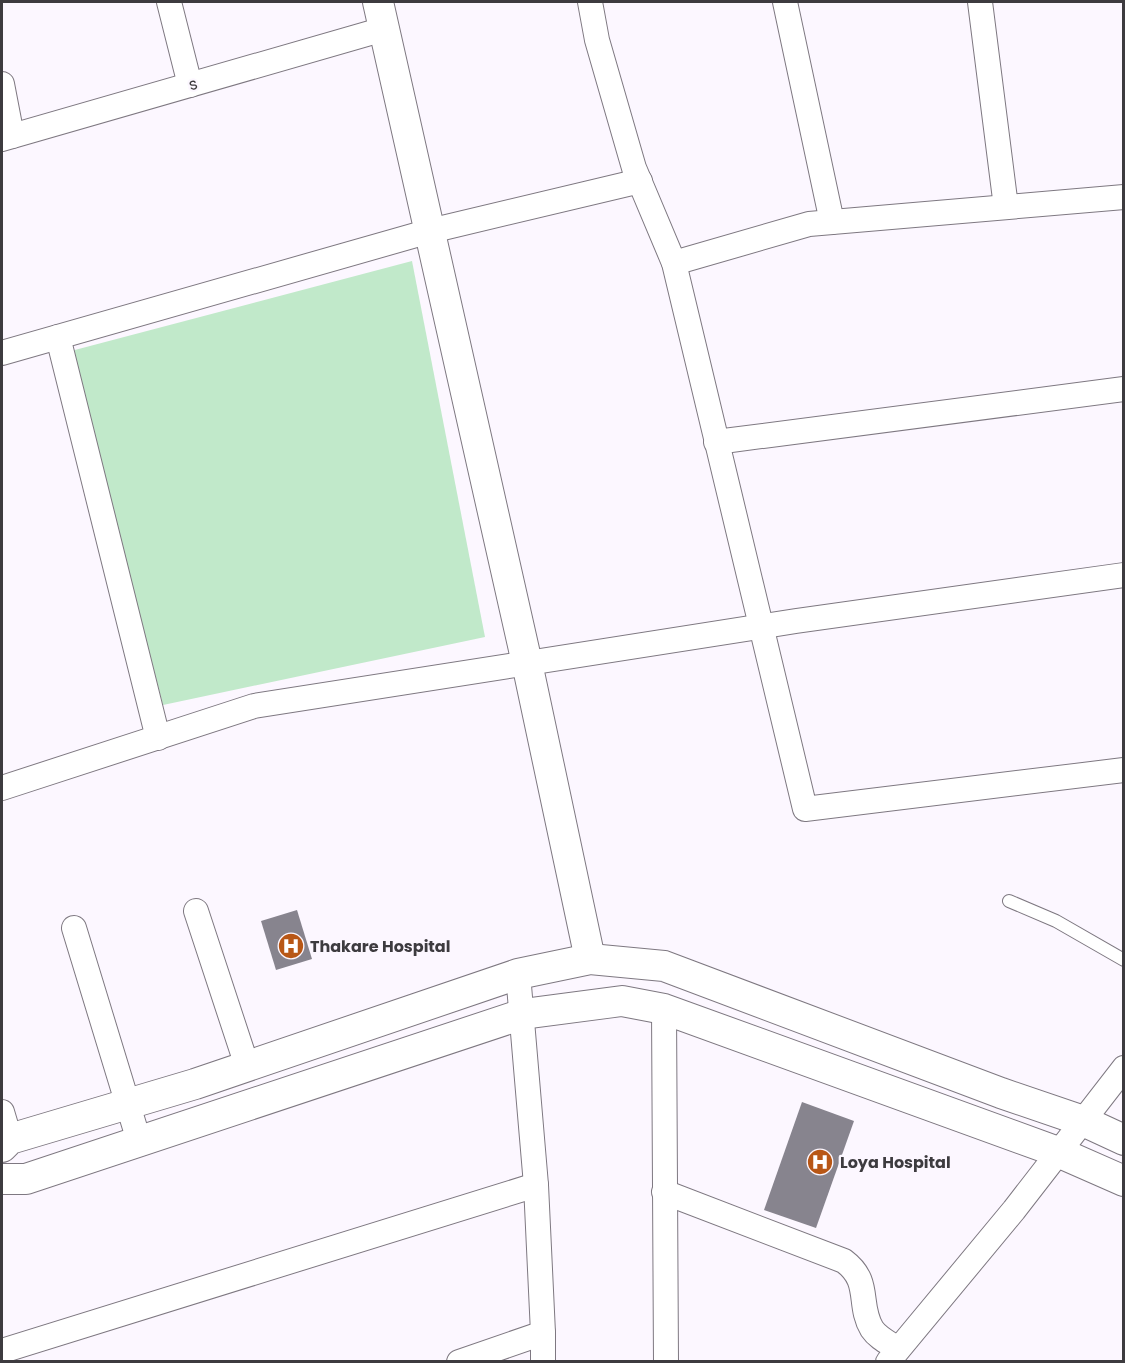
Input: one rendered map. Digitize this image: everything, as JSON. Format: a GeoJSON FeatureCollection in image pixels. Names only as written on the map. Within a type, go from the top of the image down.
{"type":"FeatureCollection","features":[{"type":"Feature","properties":{"kind":"street"},"geometry":{"type":"LineString","coordinates":[[169,2],[190,85]]}},
{"type":"Feature","properties":{"kind":"street"},"geometry":{"type":"LineString","coordinates":[[590,2],[597,40],[640,181],[674,263],[805,809],[1124,770]]}},
{"type":"Feature","properties":{"kind":"street"},"geometry":{"type":"LineString","coordinates":[[785,2],[832,222]]}},
{"type":"Feature","properties":{"kind":"street"},"geometry":{"type":"LineString","coordinates":[[980,2],[1006,207]]}},
{"type":"Feature","properties":{"kind":"street"},"geometry":{"type":"LineString","coordinates":[[381,15],[527,663],[590,959]]}},
{"type":"Feature","properties":{"kind":"street","name":"s"},"geometry":{"type":"LineString","coordinates":[[7,138],[190,85],[381,15]]}},
{"type":"Feature","properties":{"kind":"street"},"geometry":{"type":"LineString","coordinates":[[2,84],[7,138]]}},
{"type":"Feature","properties":{"kind":"street"},"geometry":{"type":"LineString","coordinates":[[2,352],[430,231],[640,181]]}},
{"type":"Feature","properties":{"kind":"street"},"geometry":{"type":"LineString","coordinates":[[674,263],[809,224],[1124,197]]}},
{"type":"Feature","properties":{"kind":"street"},"geometry":{"type":"LineString","coordinates":[[58,337],[158,738]]}},
{"type":"Feature","properties":{"kind":"street"},"geometry":{"type":"LineString","coordinates":[[716,442],[1124,389]]}},
{"type":"Feature","properties":{"kind":"street"},"geometry":{"type":"LineString","coordinates":[[2,788],[254,706],[760,627],[1124,575]]}},
{"type":"Feature","properties":{"kind":"street"},"geometry":{"type":"LineString","coordinates":[[196,911],[248,1066]]}},
{"type":"Feature","properties":{"kind":"street"},"geometry":{"type":"LineString","coordinates":[[74,928],[139,1141]]}},
{"type":"Feature","properties":{"kind":"street"},"geometry":{"type":"LineString","coordinates":[[4,1133],[127,1104],[248,1066],[518,974],[590,959],[663,966],[1001,1093],[1083,1121],[1124,1140]]}},
{"type":"Feature","properties":{"kind":"street"},"geometry":{"type":"LineString","coordinates":[[518,974],[536,1185],[543,1362]]}},
{"type":"Feature","properties":{"kind":"street"},"geometry":{"type":"LineString","coordinates":[[2,1179],[26,1179],[523,1014],[622,1001],[664,1009],[1059,1152],[1124,1181]]}},
{"type":"Feature","properties":{"kind":"street"},"geometry":{"type":"LineString","coordinates":[[664,1009],[666,1362]]}},
{"type":"Feature","properties":{"kind":"street"},"geometry":{"type":"LineString","coordinates":[[664,1192],[844,1261],[856,1269],[863,1284],[872,1328],[893,1355],[1014,1210],[1124,1068]]}},
{"type":"Feature","properties":{"kind":"street"},"geometry":{"type":"LineString","coordinates":[[2,1351],[536,1185]]}},
{"type":"Feature","properties":{"kind":"street"},"geometry":{"type":"LineString","coordinates":[[459,1362],[543,1333]]}},
{"type":"Feature","properties":{"kind":"lane"},"geometry":{"type":"LineString","coordinates":[[1010,902],[1056,921],[1124,960]]}},
{"type":"Feature","properties":{"kind":"green space"},"geometry":{"type":"Polygon","coordinates":[[[412,261],[485,637],[163,705],[71,351],[412,261]]]}},
{"type":"Feature","properties":{"kind":"building"},"geometry":{"type":"Polygon","coordinates":[[[297,910],[312,959],[276,970],[261,921],[297,910]]]}},
{"type":"Feature","properties":{"kind":"building"},"geometry":{"type":"Polygon","coordinates":[[[802,1102],[854,1121],[816,1228],[764,1210],[802,1102]]]}},
{"type":"Feature","properties":{"kind":"place","name":"Thakare Hospital"},"geometry":{"type":"Point","coordinates":[291,946]}},
{"type":"Feature","properties":{"kind":"place","name":"Loya Hospital"},"geometry":{"type":"Point","coordinates":[820,1162]}}]}
